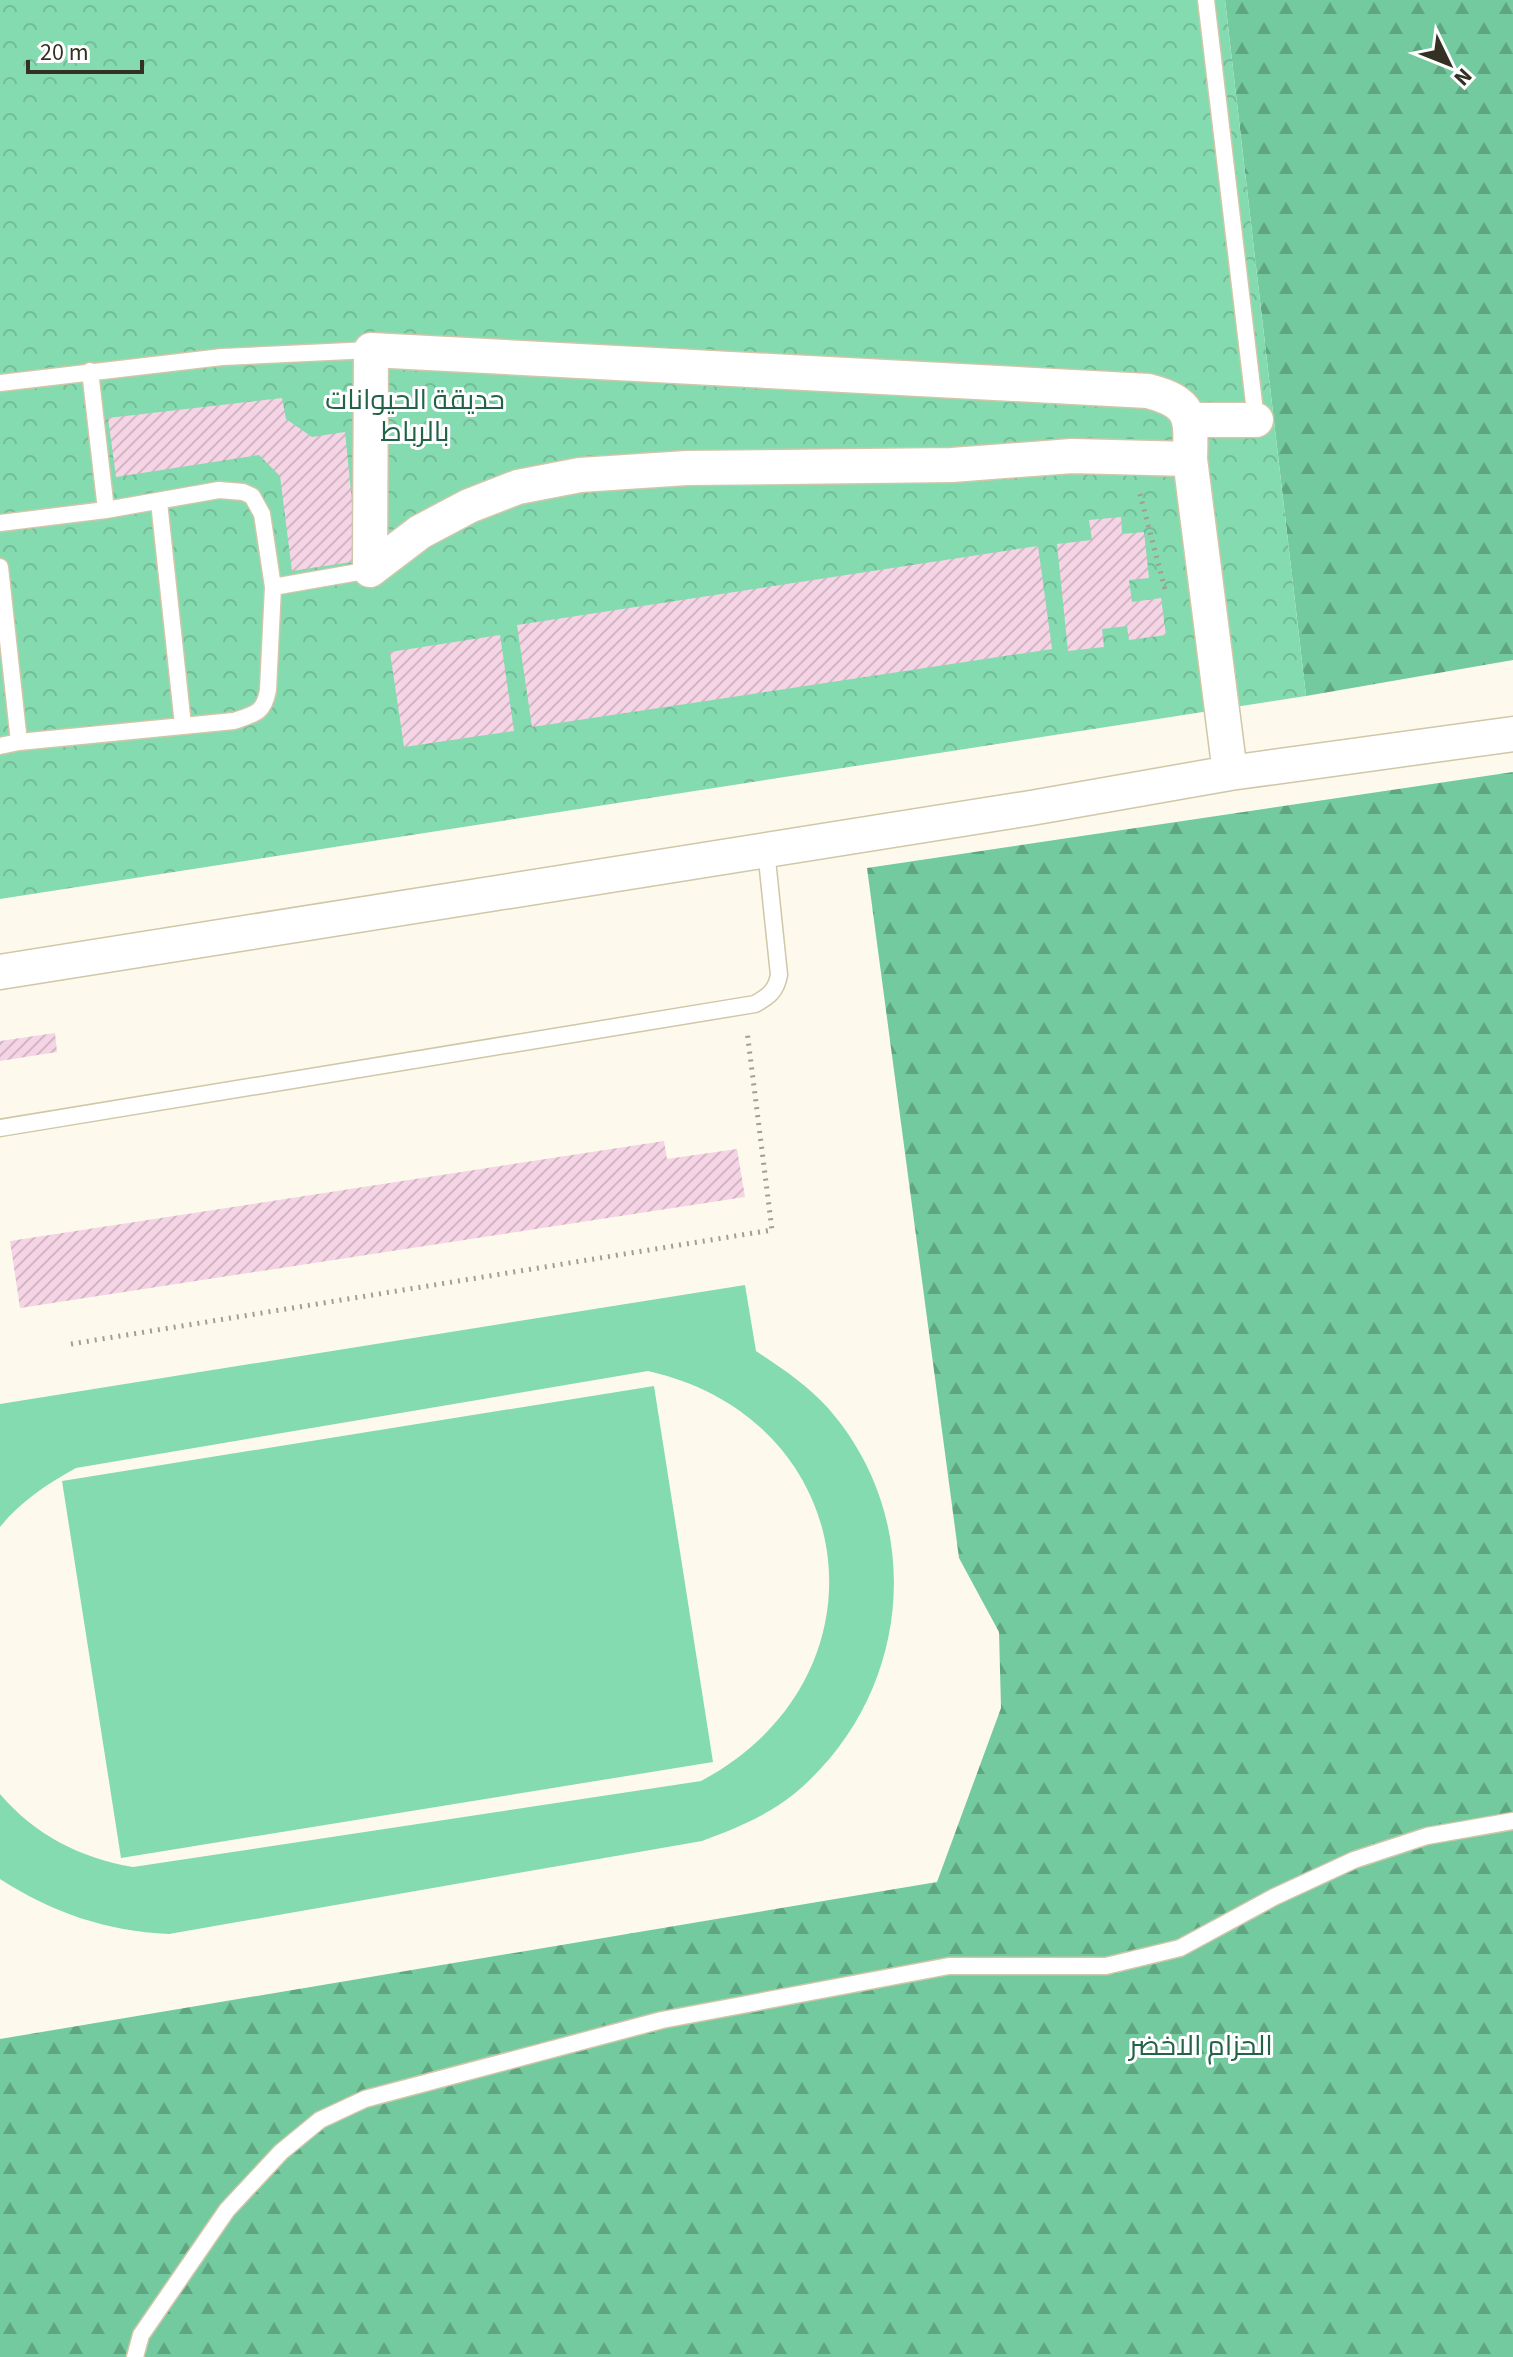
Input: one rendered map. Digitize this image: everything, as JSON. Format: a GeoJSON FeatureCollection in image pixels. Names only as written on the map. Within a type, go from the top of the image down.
{"type":"FeatureCollection","features":[{"type":"Feature","properties":{"kind":"street"},"geometry":{"type":"LineString","coordinates":[[370,570],[371,350],[1136,389],[1166,397],[1185,410],[1191,420],[1190,459],[1230,773]]}},
{"type":"Feature","properties":{"kind":"street"},"geometry":{"type":"LineString","coordinates":[[1191,420],[1256,420]]}},
{"type":"Feature","properties":{"kind":"street"},"geometry":{"type":"LineString","coordinates":[[370,570],[420,532],[469,506],[518,487],[580,475],[687,468],[952,465],[1072,456],[1190,459]]}},
{"type":"Feature","properties":{"kind":"street"},"geometry":{"type":"LineString","coordinates":[[0,972],[1230,773],[1513,734]]}},
{"type":"Feature","properties":{"kind":"lane"},"geometry":{"type":"LineString","coordinates":[[1206,0],[1256,420]]}},
{"type":"Feature","properties":{"kind":"lane"},"geometry":{"type":"LineString","coordinates":[[0,383],[222,357],[371,350]]}},
{"type":"Feature","properties":{"kind":"lane"},"geometry":{"type":"LineString","coordinates":[[90,371],[106,510]]}},
{"type":"Feature","properties":{"kind":"lane"},"geometry":{"type":"LineString","coordinates":[[0,523],[106,510],[219,490],[243,492],[252,496],[262,514],[273,587],[265,705],[255,714],[234,721],[0,746]]}},
{"type":"Feature","properties":{"kind":"lane"},"geometry":{"type":"LineString","coordinates":[[159,502],[183,725]]}},
{"type":"Feature","properties":{"kind":"lane"},"geometry":{"type":"LineString","coordinates":[[0,567],[19,742]]}},
{"type":"Feature","properties":{"kind":"lane"},"geometry":{"type":"LineString","coordinates":[[273,587],[370,570]]}},
{"type":"Feature","properties":{"kind":"lane"},"geometry":{"type":"LineString","coordinates":[[0,1128],[755,1004],[777,987],[779,975],[766,850]]}},
{"type":"Feature","properties":{"kind":"lane"},"geometry":{"type":"LineString","coordinates":[[135,2357],[141,2335],[227,2210],[281,2152],[320,2120],[365,2099],[662,2020],[949,1966],[1106,1966],[1136,1959],[1180,1948],[1274,1897],[1354,1860],[1427,1836],[1513,1821]]}},
{"type":"Feature","properties":{"kind":"path"},"geometry":{"type":"LineString","coordinates":[[1131,458],[1166,593]]}},
{"type":"Feature","properties":{"kind":"path"},"geometry":{"type":"LineString","coordinates":[[71,1344],[772,1230],[743,1006]]}},
{"type":"Feature","properties":{"kind":"green space","name":"حديقة الحيوانات بالرباط"},"geometry":{"type":"Polygon","coordinates":[[[0,0],[1225,0],[1306,696],[0,899],[0,0]]]}},
{"type":"Feature","properties":{"kind":"green space"},"geometry":{"type":"Polygon","coordinates":[[[1225,0],[1513,0],[1513,660],[1306,696],[1225,0]]]}},
{"type":"Feature","properties":{"kind":"green space","name":"الحزام الاخضر"},"geometry":{"type":"Polygon","coordinates":[[[1513,772],[1513,2357],[0,2357],[0,2039],[937,1882],[1001,1708],[999,1632],[959,1558],[867,868],[1513,772]]]}},
{"type":"Feature","properties":{"kind":"green space"},"geometry":{"type":"Polygon","coordinates":[[[745,1285],[756,1351],[794,1377],[820,1400],[860,1454],[882,1503],[892,1555],[893,1608],[883,1660],[863,1709],[833,1754],[784,1802],[738,1827],[702,1841],[169,1934],[123,1929],[81,1918],[40,1902],[0,1879],[0,1794],[43,1833],[95,1858],[133,1867],[701,1781],[763,1736],[805,1680],[826,1619],[828,1555],[810,1495],[774,1441],[720,1398],[648,1371],[76,1468],[35,1494],[0,1527],[0,1404],[745,1285]]]}},
{"type":"Feature","properties":{"kind":"green space"},"geometry":{"type":"Polygon","coordinates":[[[654,1386],[713,1762],[121,1858],[62,1481],[654,1386]]]}},
{"type":"Feature","properties":{"kind":"building"},"geometry":{"type":"Polygon","coordinates":[[[282,398],[286,419],[312,437],[345,432],[358,561],[292,571],[280,476],[259,455],[116,477],[108,418],[282,398]]]}},
{"type":"Feature","properties":{"kind":"building"},"geometry":{"type":"Polygon","coordinates":[[[1121,517],[1122,534],[1144,532],[1149,578],[1129,580],[1132,602],[1161,598],[1166,635],[1129,640],[1127,626],[1102,629],[1104,647],[1068,651],[1057,544],[1092,540],[1089,520],[1121,517]]]}},
{"type":"Feature","properties":{"kind":"building"},"geometry":{"type":"Polygon","coordinates":[[[1038,546],[1052,649],[532,727],[517,625],[1038,546]]]}},
{"type":"Feature","properties":{"kind":"building"},"geometry":{"type":"Polygon","coordinates":[[[500,635],[514,731],[404,747],[390,652],[500,635]]]}},
{"type":"Feature","properties":{"kind":"building"},"geometry":{"type":"Polygon","coordinates":[[[55,1033],[57,1052],[0,1061],[0,1041],[55,1033]]]}},
{"type":"Feature","properties":{"kind":"building"},"geometry":{"type":"Polygon","coordinates":[[[664,1141],[667,1159],[737,1149],[745,1197],[20,1308],[10,1241],[664,1141]]]}}]}
